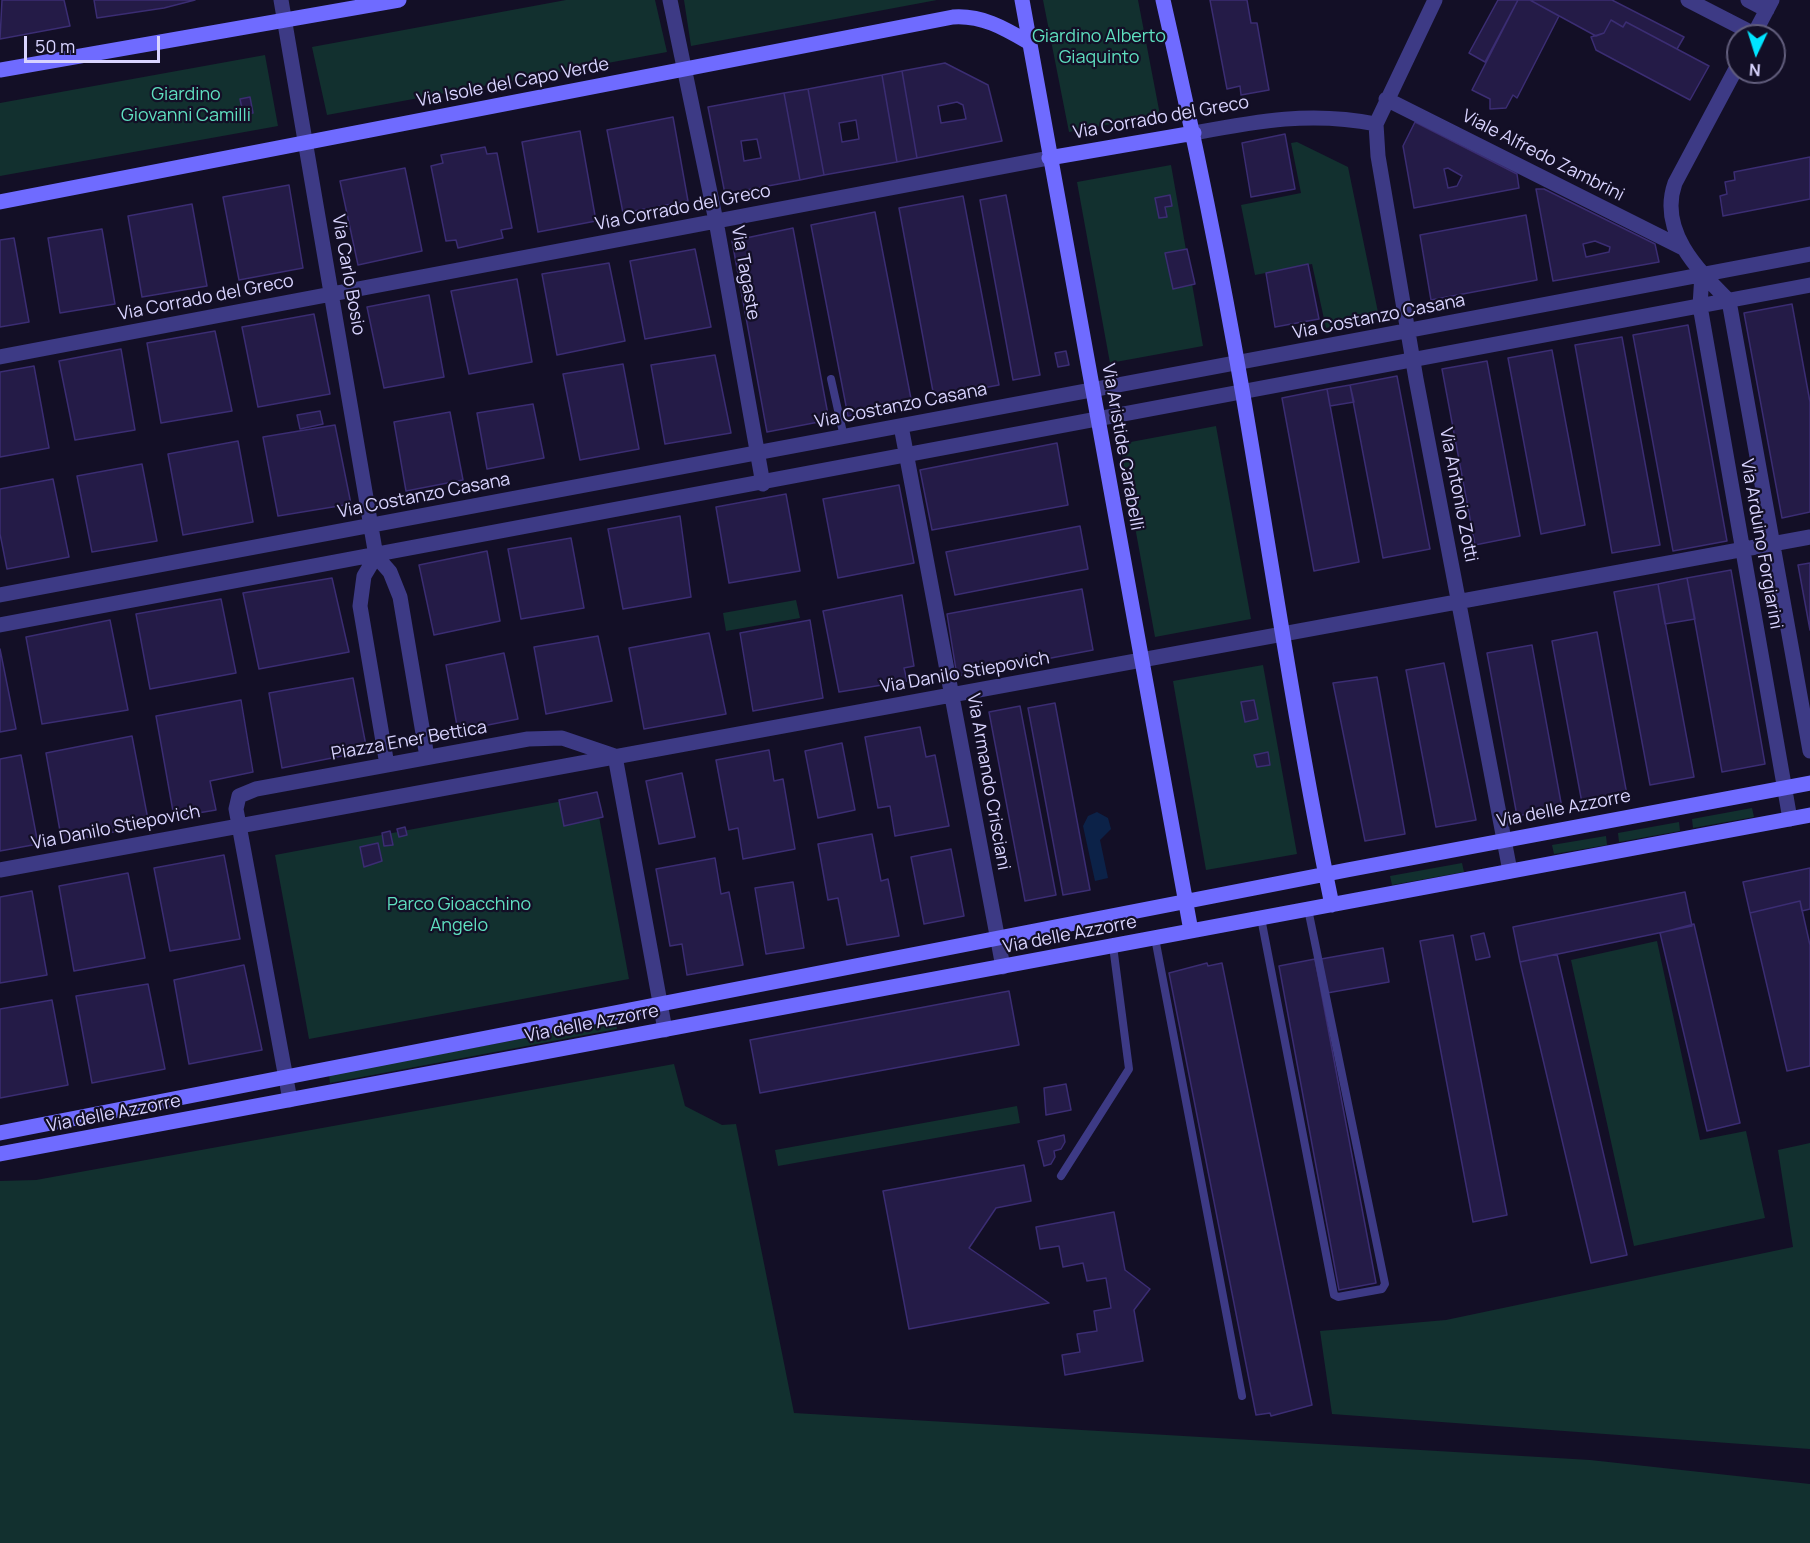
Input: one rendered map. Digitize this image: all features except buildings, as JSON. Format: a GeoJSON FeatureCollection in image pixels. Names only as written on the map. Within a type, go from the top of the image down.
{"type":"FeatureCollection","features":[{"type":"Feature","properties":{"kind":"street","name":"Via Carlo Bosio"},"geometry":{"type":"LineString","coordinates":[[281,0],[370,526],[376,556],[390,572],[400,597],[427,757]]}},
{"type":"Feature","properties":{"kind":"street"},"geometry":{"type":"LineString","coordinates":[[0,70],[399,0]]}},
{"type":"Feature","properties":{"kind":"street","name":"Via Tagaste"},"geometry":{"type":"LineString","coordinates":[[670,0],[716,221],[763,484]]}},
{"type":"Feature","properties":{"kind":"street","name":"Via Aristide Carabelli"},"geometry":{"type":"LineString","coordinates":[[1022,0],[1185,902]]}},
{"type":"Feature","properties":{"kind":"street"},"geometry":{"type":"LineString","coordinates":[[1163,0],[1194,133],[1237,363],[1282,633],[1332,905]]}},
{"type":"Feature","properties":{"kind":"street"},"geometry":{"type":"LineString","coordinates":[[1376,124],[1386,99],[1436,0]]}},
{"type":"Feature","properties":{"kind":"street"},"geometry":{"type":"LineString","coordinates":[[1688,0],[1705,4],[1737,24]]}},
{"type":"Feature","properties":{"kind":"street"},"geometry":{"type":"LineString","coordinates":[[1748,0],[1769,5],[1760,24]]}},
{"type":"Feature","properties":{"kind":"street","name":"Via Isole del Capo Verde"},"geometry":{"type":"LineString","coordinates":[[0,202],[685,71],[953,17],[967,16],[992,22],[1028,42]]}},
{"type":"Feature","properties":{"kind":"street"},"geometry":{"type":"LineString","coordinates":[[1728,84],[1673,189],[1671,214],[1683,248],[1702,274],[1729,302]]}},
{"type":"Feature","properties":{"kind":"street","name":"Viale Alfredo Zambrini"},"geometry":{"type":"LineString","coordinates":[[1386,99],[1683,248]]}},
{"type":"Feature","properties":{"kind":"street","name":"Via Corrado del Greco"},"geometry":{"type":"LineString","coordinates":[[0,357],[1049,158],[1194,133],[1291,117],[1330,117],[1376,124]]}},
{"type":"Feature","properties":{"kind":"street","name":"Via Antonio Zotti"},"geometry":{"type":"LineString","coordinates":[[1376,124],[1380,174],[1407,332],[1510,872]]}},
{"type":"Feature","properties":{"kind":"street","name":"Via Costanzo Casana"},"geometry":{"type":"LineString","coordinates":[[0,596],[1091,389],[1407,332],[1810,254]]}},
{"type":"Feature","properties":{"kind":"street","name":"Via Arduino Forgiarini"},"geometry":{"type":"LineString","coordinates":[[1702,274],[1700,306],[1790,819]]}},
{"type":"Feature","properties":{"kind":"street"},"geometry":{"type":"LineString","coordinates":[[0,625],[763,484],[1810,285]]}},
{"type":"Feature","properties":{"kind":"street","name":"Via Arduino Forgiarini"},"geometry":{"type":"LineString","coordinates":[[1729,302],[1810,751]]}},
{"type":"Feature","properties":{"kind":"street","name":"Via Armando Crisciani"},"geometry":{"type":"LineString","coordinates":[[901,426],[1003,967]]}},
{"type":"Feature","properties":{"kind":"street"},"geometry":{"type":"LineString","coordinates":[[1743,549],[1810,537]]}},
{"type":"Feature","properties":{"kind":"street","name":"Via Danilo Stiepovich"},"geometry":{"type":"LineString","coordinates":[[615,756],[1743,549]]}},
{"type":"Feature","properties":{"kind":"street"},"geometry":{"type":"LineString","coordinates":[[376,556],[364,576],[360,606],[387,765]]}},
{"type":"Feature","properties":{"kind":"street","name":"Piazza Ener Bettica"},"geometry":{"type":"LineString","coordinates":[[290,1100],[236,805],[239,796],[249,791],[528,739],[553,738],[578,742],[615,756]]}},
{"type":"Feature","properties":{"kind":"street"},"geometry":{"type":"LineString","coordinates":[[240,825],[615,756],[665,1030]]}},
{"type":"Feature","properties":{"kind":"street","name":"Via delle Azzorre"},"geometry":{"type":"LineString","coordinates":[[0,1133],[1326,874],[1810,783]]}},
{"type":"Feature","properties":{"kind":"street","name":"Via delle Azzorre"},"geometry":{"type":"LineString","coordinates":[[0,1154],[1810,815]]}},
{"type":"Feature","properties":{"kind":"street","name":"Via Danilo Stiepovich"},"geometry":{"type":"LineString","coordinates":[[0,870],[240,825]]}},
{"type":"Feature","properties":{"kind":"street"},"geometry":{"type":"LineString","coordinates":[[1185,902],[1191,932]]}},
{"type":"Feature","properties":{"kind":"lane"},"geometry":{"type":"LineString","coordinates":[[831,379],[844,437]]}},
{"type":"Feature","properties":{"kind":"lane"},"geometry":{"type":"LineString","coordinates":[[1261,918],[1334,1295],[1338,1298],[1382,1289],[1385,1284],[1308,909]]}},
{"type":"Feature","properties":{"kind":"lane"},"geometry":{"type":"LineString","coordinates":[[1155,938],[1242,1396]]}},
{"type":"Feature","properties":{"kind":"lane"},"geometry":{"type":"LineString","coordinates":[[1061,1176],[1130,1069],[1113,946]]}},
{"type":"Feature","properties":{"kind":"green space"},"geometry":{"type":"Polygon","coordinates":[[[566,0],[655,0],[667,52],[327,115],[312,47],[566,0]]]}},
{"type":"Feature","properties":{"kind":"green space"},"geometry":{"type":"Polygon","coordinates":[[[684,0],[937,0],[691,46],[684,0]]]}},
{"type":"Feature","properties":{"kind":"green space","name":"Giardino Alberto Giaquinto"},"geometry":{"type":"Polygon","coordinates":[[[1043,0],[1138,0],[1160,115],[1069,132],[1043,0]]]}},
{"type":"Feature","properties":{"kind":"green space","name":"Giardino Giovanni Camilli"},"geometry":{"type":"Polygon","coordinates":[[[265,55],[278,126],[0,176],[0,103],[265,55]]]}},
{"type":"Feature","properties":{"kind":"green space"},"geometry":{"type":"Polygon","coordinates":[[[1297,142],[1348,167],[1379,317],[1326,328],[1312,264],[1255,275],[1241,205],[1301,193],[1291,143],[1297,142]]]}},
{"type":"Feature","properties":{"kind":"green space"},"geometry":{"type":"Polygon","coordinates":[[[1171,165],[1203,346],[1110,363],[1077,182],[1171,165]]]}},
{"type":"Feature","properties":{"kind":"green space"},"geometry":{"type":"Polygon","coordinates":[[[1216,426],[1251,619],[1155,637],[1120,444],[1216,426]]]}},
{"type":"Feature","properties":{"kind":"green space"},"geometry":{"type":"Polygon","coordinates":[[[796,600],[800,618],[726,631],[723,613],[796,600]]]}},
{"type":"Feature","properties":{"kind":"green space"},"geometry":{"type":"Polygon","coordinates":[[[1263,665],[1297,854],[1206,870],[1173,681],[1263,665]]]}},
{"type":"Feature","properties":{"kind":"green space","name":"Parco Gioacchino Angelo"},"geometry":{"type":"Polygon","coordinates":[[[595,795],[629,979],[309,1039],[275,855],[595,795]],[[378,843],[360,847],[364,867],[382,860],[378,843]]]}},
{"type":"Feature","properties":{"kind":"green space"},"geometry":{"type":"Polygon","coordinates":[[[1752,808],[1754,817],[1693,828],[1692,819],[1752,808]]]}},
{"type":"Feature","properties":{"kind":"green space"},"geometry":{"type":"Polygon","coordinates":[[[1679,822],[1680,831],[1619,842],[1618,833],[1679,822]]]}},
{"type":"Feature","properties":{"kind":"green space"},"geometry":{"type":"Polygon","coordinates":[[[1606,836],[1607,845],[1554,854],[1552,845],[1606,836]]]}},
{"type":"Feature","properties":{"kind":"green space"},"geometry":{"type":"Polygon","coordinates":[[[1462,863],[1464,872],[1392,885],[1390,876],[1462,863]]]}},
{"type":"Feature","properties":{"kind":"green space"},"geometry":{"type":"Polygon","coordinates":[[[1657,941],[1700,1140],[1746,1131],[1765,1218],[1634,1246],[1571,960],[1657,941]]]}},
{"type":"Feature","properties":{"kind":"green space"},"geometry":{"type":"Polygon","coordinates":[[[616,1021],[617,1029],[330,1083],[329,1075],[616,1021]]]}},
{"type":"Feature","properties":{"kind":"green space"},"geometry":{"type":"Polygon","coordinates":[[[674,1064],[685,1106],[722,1125],[736,1124],[794,1413],[1590,1460],[1810,1484],[1810,1543],[0,1543],[0,1181],[36,1180],[674,1064]]]}},
{"type":"Feature","properties":{"kind":"green space"},"geometry":{"type":"Polygon","coordinates":[[[1017,1106],[1020,1123],[778,1166],[775,1150],[1017,1106]]]}},
{"type":"Feature","properties":{"kind":"green space"},"geometry":{"type":"Polygon","coordinates":[[[1810,1143],[1810,1449],[1332,1414],[1320,1331],[1446,1320],[1793,1247],[1778,1150],[1810,1143]]]}},
{"type":"Feature","properties":{"kind":"water"},"geometry":{"type":"Polygon","coordinates":[[[1097,812],[1108,818],[1111,829],[1100,840],[1108,878],[1095,881],[1083,826],[1088,816],[1097,812]]]}}]}
